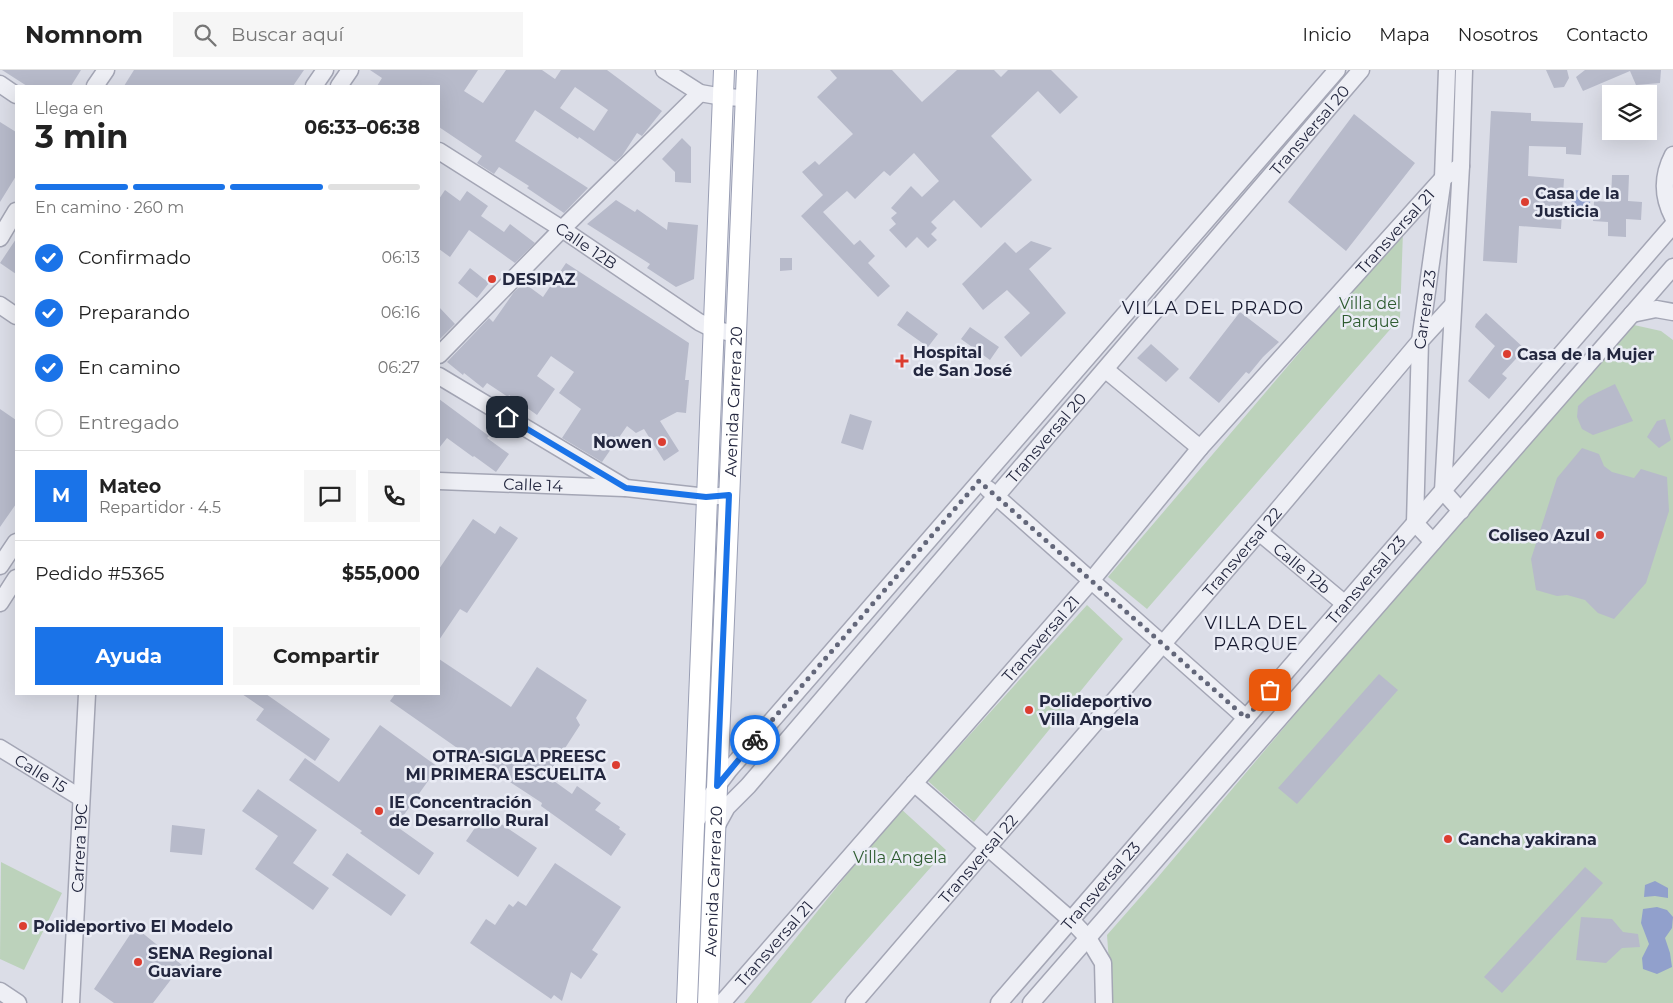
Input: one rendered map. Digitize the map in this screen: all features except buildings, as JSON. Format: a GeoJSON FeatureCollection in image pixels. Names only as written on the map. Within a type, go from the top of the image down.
{"type":"FeatureCollection","features":[{"type":"Feature","properties":{"kind":"main road","name":"Avenida Carrera 20"},"geometry":{"type":"LineString","coordinates":[[687,1003],[724,70]]}},
{"type":"Feature","properties":{"kind":"main road","name":"Avenida Carrera 20"},"geometry":{"type":"LineString","coordinates":[[708,1003],[747,70]]}},
{"type":"Feature","properties":{"kind":"street"},"geometry":{"type":"LineString","coordinates":[[96,85],[106,70]]}},
{"type":"Feature","properties":{"kind":"street"},"geometry":{"type":"LineString","coordinates":[[315,85],[325,70]]}},
{"type":"Feature","properties":{"kind":"street"},"geometry":{"type":"LineString","coordinates":[[340,85],[350,70]]}},
{"type":"Feature","properties":{"kind":"street"},"geometry":{"type":"LineString","coordinates":[[664,70],[700,92],[723,97],[745,98]]}},
{"type":"Feature","properties":{"kind":"street","name":"Transversal 20"},"geometry":{"type":"LineString","coordinates":[[693,828],[717,786],[729,770],[1337,70]]}},
{"type":"Feature","properties":{"kind":"street","name":"Transversal 20"},"geometry":{"type":"LineString","coordinates":[[715,829],[726,807],[748,786],[1361,70]]}},
{"type":"Feature","properties":{"kind":"street","name":"Carrera 23"},"geometry":{"type":"LineString","coordinates":[[1415,523],[1420,341],[1443,178],[1447,70]]}},
{"type":"Feature","properties":{"kind":"street","name":"Carrera 23"},"geometry":{"type":"LineString","coordinates":[[1443,491],[1461,166],[1464,70]]}},
{"type":"Feature","properties":{"kind":"street"},"geometry":{"type":"LineString","coordinates":[[0,84],[15,94]]}},
{"type":"Feature","properties":{"kind":"street"},"geometry":{"type":"LineString","coordinates":[[440,354],[700,92]]}},
{"type":"Feature","properties":{"kind":"street","name":"Calle 12B"},"geometry":{"type":"LineString","coordinates":[[440,152],[562,229],[699,322],[713,329],[736,334]]}},
{"type":"Feature","properties":{"kind":"street"},"geometry":{"type":"LineString","coordinates":[[1673,155],[1666,168],[1664,186],[1667,205],[1673,217]]}},
{"type":"Feature","properties":{"kind":"street","name":"Transversal 21"},"geometry":{"type":"LineString","coordinates":[[722,1003],[1091,581],[1200,448],[1443,178],[1461,166]]}},
{"type":"Feature","properties":{"kind":"street"},"geometry":{"type":"LineString","coordinates":[[0,238],[15,213]]}},
{"type":"Feature","properties":{"kind":"street","name":"Transversal 23"},"geometry":{"type":"LineString","coordinates":[[999,1003],[1673,225]]}},
{"type":"Feature","properties":{"kind":"street","name":"Transversal 23"},"geometry":{"type":"LineString","coordinates":[[1031,1003],[1673,268]]}},
{"type":"Feature","properties":{"kind":"street"},"geometry":{"type":"LineString","coordinates":[[0,305],[15,315]]}},
{"type":"Feature","properties":{"kind":"street","name":"Transversal 22"},"geometry":{"type":"LineString","coordinates":[[854,1003],[1452,306]]}},
{"type":"Feature","properties":{"kind":"street"},"geometry":{"type":"LineString","coordinates":[[1632,314],[1656,309],[1673,312]]}},
{"type":"Feature","properties":{"kind":"street"},"geometry":{"type":"LineString","coordinates":[[1106,370],[1200,448]]}},
{"type":"Feature","properties":{"kind":"street"},"geometry":{"type":"LineString","coordinates":[[440,377],[626,488]]}},
{"type":"Feature","properties":{"kind":"street","name":"Calle 14"},"geometry":{"type":"LineString","coordinates":[[440,481],[626,488],[706,497],[729,495]]}},
{"type":"Feature","properties":{"kind":"street"},"geometry":{"type":"LineString","coordinates":[[979,481],[1246,718]]}},
{"type":"Feature","properties":{"kind":"street"},"geometry":{"type":"LineString","coordinates":[[1443,491],[1461,511]]}},
{"type":"Feature","properties":{"kind":"street"},"geometry":{"type":"LineString","coordinates":[[1415,523],[1433,542]]}},
{"type":"Feature","properties":{"kind":"street","name":"Calle 12b"},"geometry":{"type":"LineString","coordinates":[[1259,532],[1345,604]]}},
{"type":"Feature","properties":{"kind":"street"},"geometry":{"type":"LineString","coordinates":[[0,566],[15,544]]}},
{"type":"Feature","properties":{"kind":"street"},"geometry":{"type":"LineString","coordinates":[[0,603],[15,580]]}},
{"type":"Feature","properties":{"kind":"street","name":"Carrera 19C"},"geometry":{"type":"LineString","coordinates":[[71,1003],[87,695]]}},
{"type":"Feature","properties":{"kind":"street","name":"Calle 15"},"geometry":{"type":"LineString","coordinates":[[0,748],[81,798]]}},
{"type":"Feature","properties":{"kind":"street"},"geometry":{"type":"LineString","coordinates":[[914,783],[1071,920],[1088,938],[1102,964],[1104,1003]]}},
{"type":"Feature","properties":{"kind":"street"},"geometry":{"type":"LineString","coordinates":[[0,991],[18,1003]]}},
{"type":"Feature","properties":{"kind":"green space","name":"Villa del Parque"},"geometry":{"type":"Polygon","coordinates":[[[1403,231],[1400,318],[1147,609],[1108,577],[1403,231]]]}},
{"type":"Feature","properties":{"kind":"green space"},"geometry":{"type":"Polygon","coordinates":[[[1625,323],[1661,331],[1673,340],[1673,1003],[1112,1003],[1107,935],[1625,323]]]}},
{"type":"Feature","properties":{"kind":"green space","name":"Polideportivo Villa Angela"},"geometry":{"type":"Polygon","coordinates":[[[1087,605],[1123,639],[974,822],[928,781],[1087,605]]]}},
{"type":"Feature","properties":{"kind":"green space","name":"Villa Angela"},"geometry":{"type":"Polygon","coordinates":[[[900,808],[946,850],[811,1003],[744,1003],[900,808]]]}},
{"type":"Feature","properties":{"kind":"green space","name":"Polideportivo El Modelo"},"geometry":{"type":"Polygon","coordinates":[[[1,862],[62,893],[24,970],[0,959],[1,862]]]}},
{"type":"Feature","properties":{"kind":"water"},"geometry":{"type":"Polygon","coordinates":[[[1572,190],[1591,191],[1589,217],[1571,217],[1572,190]]]}},
{"type":"Feature","properties":{"kind":"water"},"geometry":{"type":"Polygon","coordinates":[[[1655,881],[1668,888],[1668,898],[1644,897],[1645,885],[1655,881]]]}},
{"type":"Feature","properties":{"kind":"water"},"geometry":{"type":"Polygon","coordinates":[[[1657,907],[1667,910],[1673,917],[1672,928],[1665,938],[1672,967],[1657,974],[1643,969],[1642,958],[1649,944],[1641,923],[1643,909],[1657,907]]]}},
{"type":"Feature","properties":{"kind":"way so far"},"geometry":{"type":"LineString","coordinates":[[755,740],[979,481],[1246,718],[1270,690]]}},
{"type":"Feature","properties":{"kind":"place","name":"Casa de la Justicia"},"geometry":{"type":"Point","coordinates":[1525,202]}},
{"type":"Feature","properties":{"kind":"place","name":"DESIPAZ"},"geometry":{"type":"Point","coordinates":[492,279]}},
{"type":"Feature","properties":{"kind":"place","name":"Casa de la Mujer"},"geometry":{"type":"Point","coordinates":[1507,354]}},
{"type":"Feature","properties":{"kind":"place","name":"Hospital de San José"},"geometry":{"type":"Point","coordinates":[902,361]}},
{"type":"Feature","properties":{"kind":"place","name":"Nowen"},"geometry":{"type":"Point","coordinates":[662,442]}},
{"type":"Feature","properties":{"kind":"place","name":"Coliseo Azul"},"geometry":{"type":"Point","coordinates":[1600,535]}},
{"type":"Feature","properties":{"kind":"place","name":"Polideportivo Villa Angela"},"geometry":{"type":"Point","coordinates":[1029,710]}},
{"type":"Feature","properties":{"kind":"place","name":"OTRA-SIGLA PREESC MI PRIMERA ESCUELITA"},"geometry":{"type":"Point","coordinates":[616,765]}},
{"type":"Feature","properties":{"kind":"place","name":"IE Concentración de Desarrollo Rural"},"geometry":{"type":"Point","coordinates":[379,811]}},
{"type":"Feature","properties":{"kind":"place","name":"Cancha yakirana"},"geometry":{"type":"Point","coordinates":[1448,839]}},
{"type":"Feature","properties":{"kind":"place","name":"Polideportivo El Modelo"},"geometry":{"type":"Point","coordinates":[23,926]}},
{"type":"Feature","properties":{"kind":"place","name":"SENA Regional Guaviare"},"geometry":{"type":"Point","coordinates":[138,962]}},
{"type":"Feature","properties":{"kind":"district","name":"VILLA DEL PRADO"},"geometry":{"type":"Point","coordinates":[1213,308]}},
{"type":"Feature","properties":{"kind":"district","name":"VILLA DEL PARQUE"},"geometry":{"type":"Point","coordinates":[1256,633]}},
{"type":"Feature","properties":{"kind":"route"},"geometry":{"type":"LineString","coordinates":[[507,417],[626,488],[706,497],[729,495],[717,786],[755,740]]}}]}
